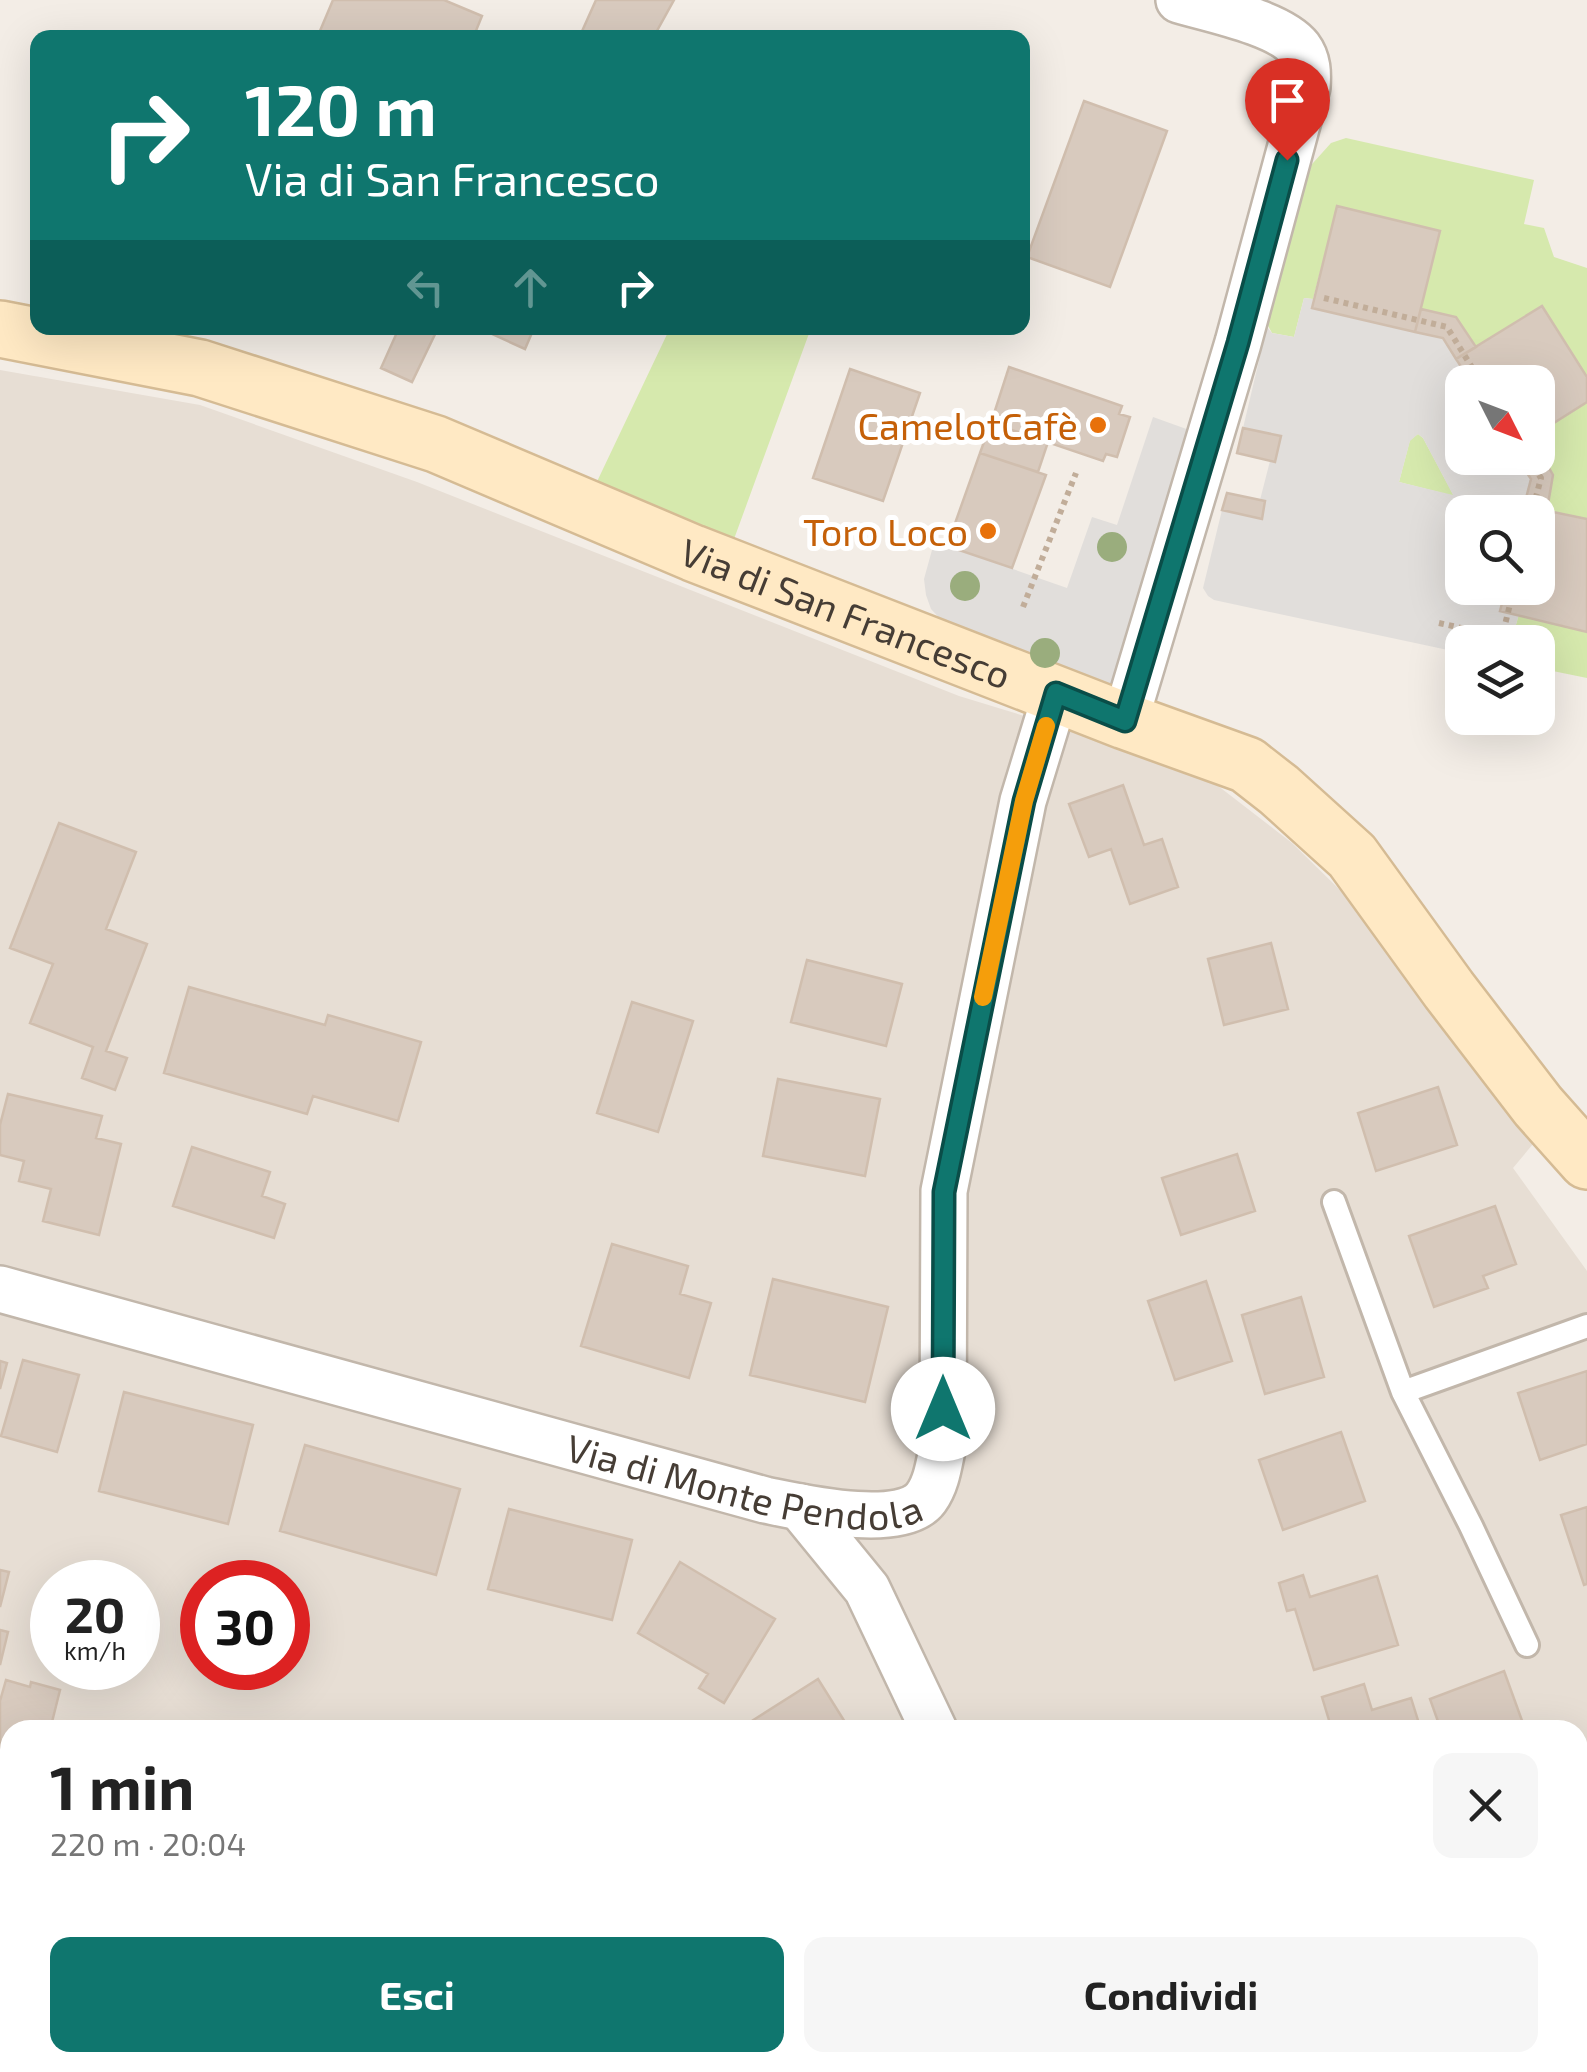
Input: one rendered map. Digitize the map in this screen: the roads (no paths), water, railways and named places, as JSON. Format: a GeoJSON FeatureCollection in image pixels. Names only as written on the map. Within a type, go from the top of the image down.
{"type":"FeatureCollection","features":[{"type":"Feature","properties":{"kind":"street"},"geometry":{"type":"LineString","coordinates":[[1125,721],[1238,343],[1307,87],[1308,67],[1301,49],[1284,34],[1180,0]]}},
{"type":"Feature","properties":{"kind":"street","name":"Via di San Francesco"},"geometry":{"type":"LineString","coordinates":[[0,329],[30,335]]}},
{"type":"Feature","properties":{"kind":"street","name":"Via di San Francesco"},"geometry":{"type":"LineString","coordinates":[[31,335],[200,368],[436,444],[708,559],[1246,765],[1352,856],[1448,990],[1538,1106],[1587,1161]]}},
{"type":"Feature","properties":{"kind":"street","name":"Via di Monte Pendola"},"geometry":{"type":"LineString","coordinates":[[0,1290],[764,1500],[854,1516],[906,1512],[924,1502],[934,1483],[943,1445],[944,1192],[1024,801],[1056,693]]}},
{"type":"Feature","properties":{"kind":"street"},"geometry":{"type":"LineString","coordinates":[[800,1507],[867,1589],[929,1720]]}},
{"type":"Feature","properties":{"kind":"lane"},"geometry":{"type":"LineString","coordinates":[[1334,1202],[1403,1392],[1528,1645]]}},
{"type":"Feature","properties":{"kind":"lane"},"geometry":{"type":"LineString","coordinates":[[1403,1392],[1587,1326]]}},
{"type":"Feature","properties":{"kind":"place","name":"CamelotCafè"},"geometry":{"type":"Point","coordinates":[1098,425]}},
{"type":"Feature","properties":{"kind":"place","name":"Toro Loco"},"geometry":{"type":"Point","coordinates":[988,531]}}]}
